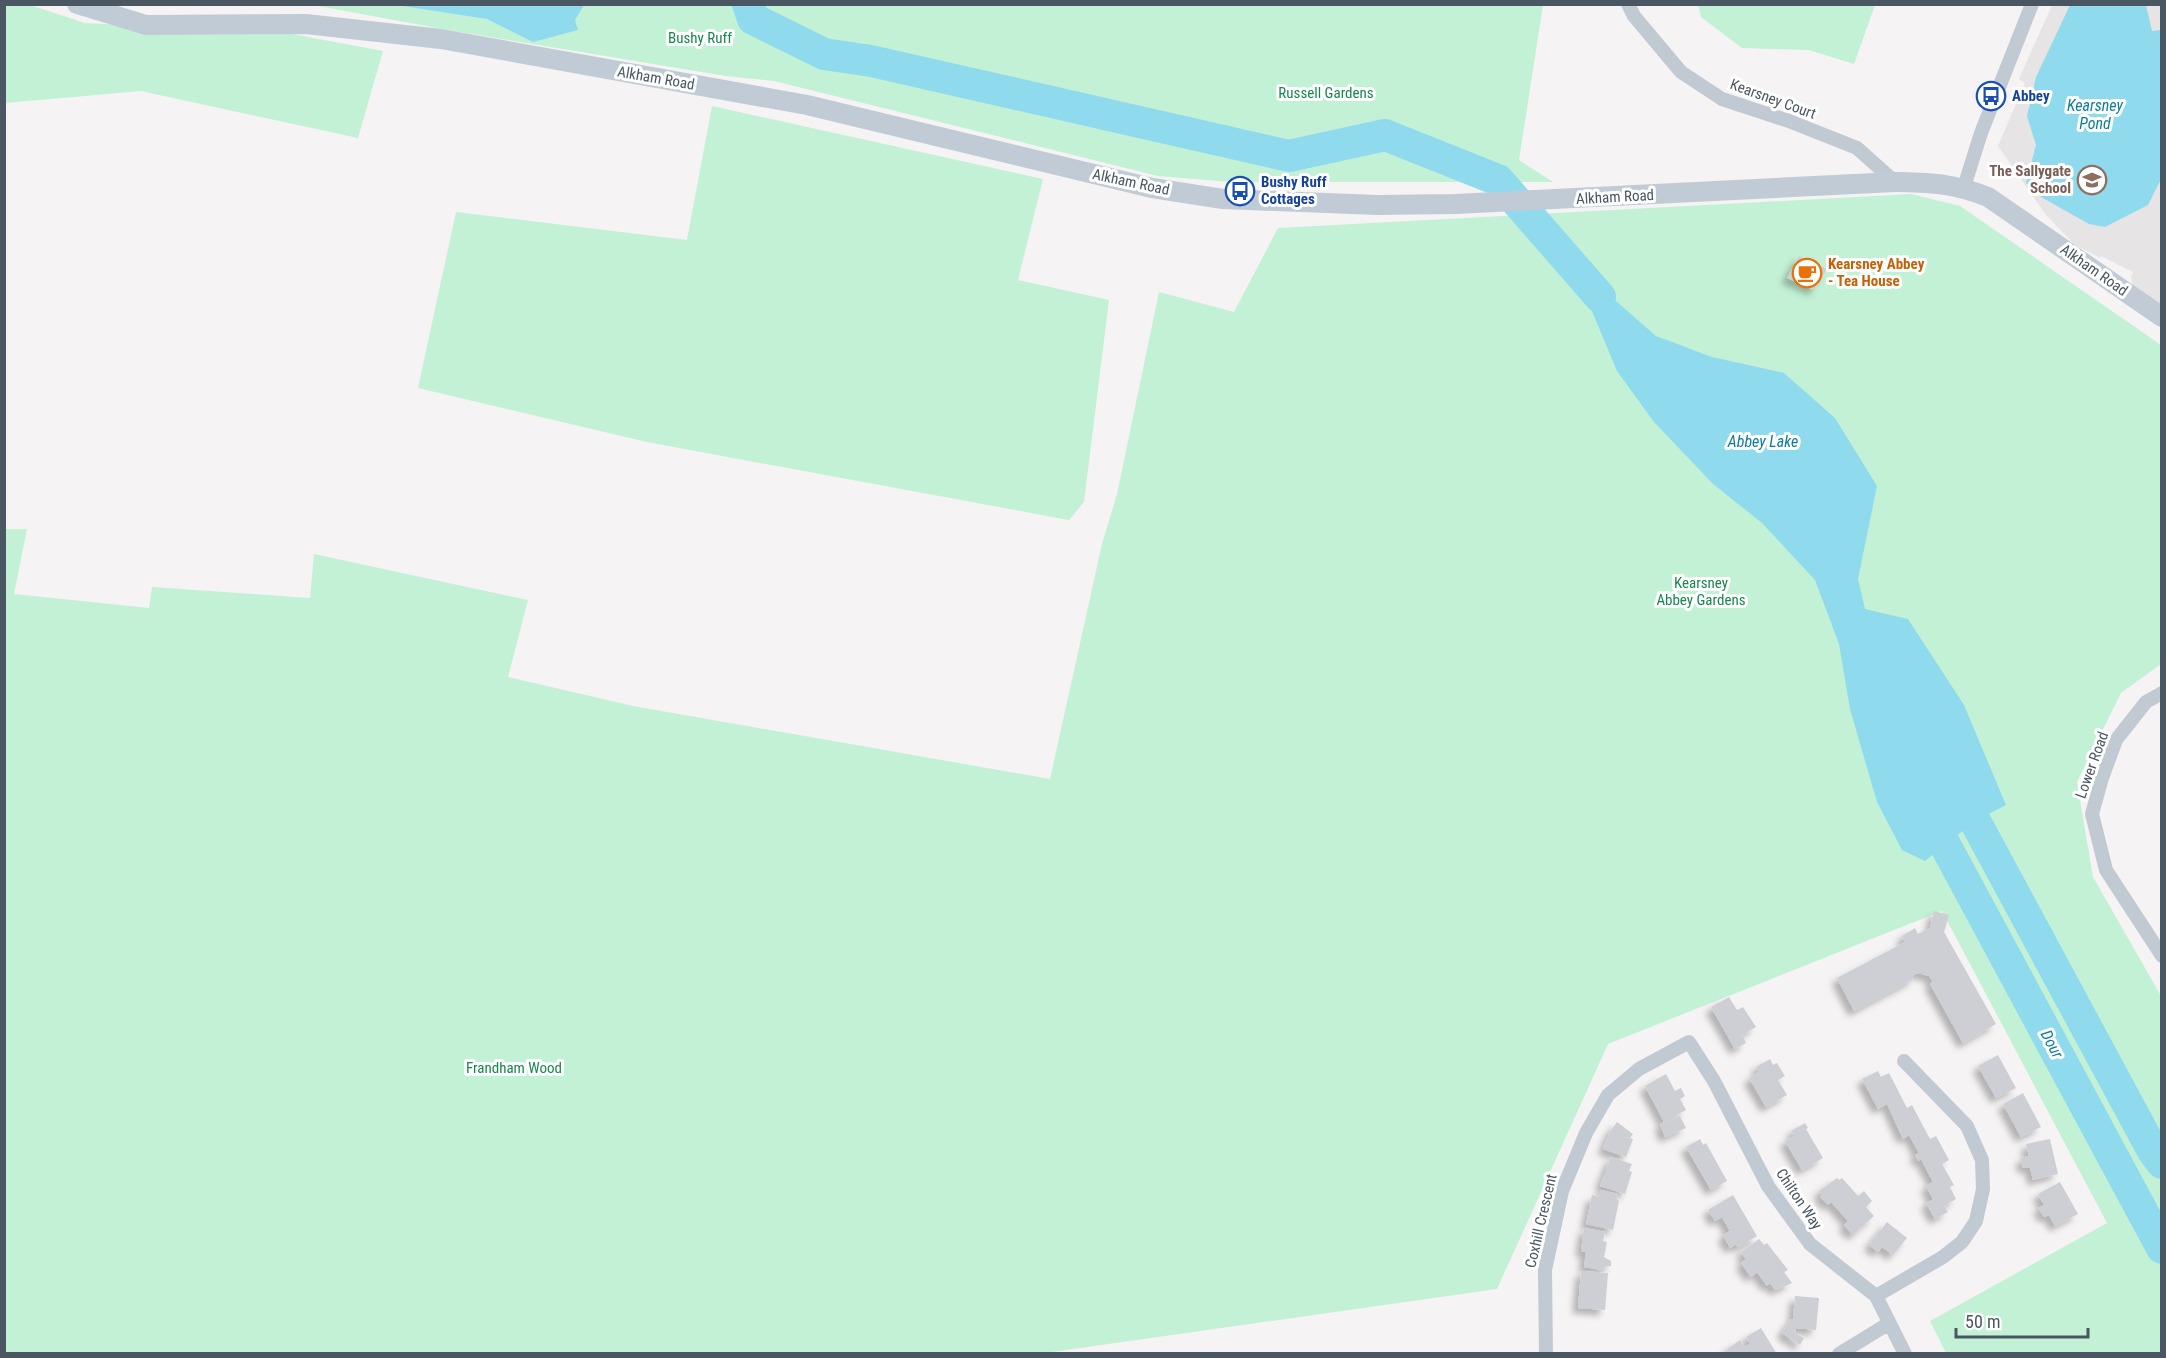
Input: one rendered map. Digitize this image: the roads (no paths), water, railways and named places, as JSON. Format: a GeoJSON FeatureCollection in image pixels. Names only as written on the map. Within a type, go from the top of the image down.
{"type":"FeatureCollection","features":[{"type":"Feature","properties":{"kind":"street","name":"Alkham Road"},"geometry":{"type":"LineString","coordinates":[[77,4],[146,25],[306,24],[441,39],[807,105],[1152,188],[1223,200],[1377,205],[1455,204],[1895,182],[1940,183],[1964,188],[1988,197],[2162,317]]}},
{"type":"Feature","properties":{"kind":"street","name":"Kearsney Court"},"geometry":{"type":"LineString","coordinates":[[1628,4],[1634,16],[1681,72],[1697,83],[1722,99],[1789,121],[1857,148],[1895,182]]}},
{"type":"Feature","properties":{"kind":"street"},"geometry":{"type":"LineString","coordinates":[[1964,188],[1981,133],[2032,4]]}},
{"type":"Feature","properties":{"kind":"street","name":"Lower Road"},"geometry":{"type":"LineString","coordinates":[[2162,693],[2146,702],[2116,740],[2092,814],[2106,870],[2162,956]]}},
{"type":"Feature","properties":{"kind":"street","name":"Chilton Way"},"geometry":{"type":"LineString","coordinates":[[1689,1042],[1714,1081],[1768,1186],[1810,1244],[1876,1296],[1888,1324],[1905,1353]]}},
{"type":"Feature","properties":{"kind":"street","name":"Coxhill Crescent"},"geometry":{"type":"LineString","coordinates":[[1546,1353],[1545,1270],[1562,1191],[1586,1133],[1608,1095],[1639,1069],[1689,1042]]}},
{"type":"Feature","properties":{"kind":"street"},"geometry":{"type":"LineString","coordinates":[[1876,1296],[1943,1257],[1962,1242],[1976,1221],[1983,1189],[1982,1160],[1967,1126],[1904,1061]]}},
{"type":"Feature","properties":{"kind":"street"},"geometry":{"type":"LineString","coordinates":[[1839,1353],[1888,1324]]}},
{"type":"Feature","properties":{"kind":"water"},"geometry":{"type":"Polygon","coordinates":[[[584,4],[575,20],[578,30],[533,42],[487,19],[396,5],[584,4]]]}},
{"type":"Feature","properties":{"kind":"water","name":"Kearsney Pond"},"geometry":{"type":"Polygon","coordinates":[[[2070,5],[2146,5],[2152,31],[2161,30],[2161,179],[2148,205],[2105,227],[2089,224],[2041,197],[2026,183],[2036,145],[2027,116],[2036,77],[2070,5]]]}},
{"type":"Feature","properties":{"kind":"water","name":"Abbey Lake"},"geometry":{"type":"Polygon","coordinates":[[[1608,294],[1656,336],[1712,357],[1784,373],[1835,418],[1877,486],[1858,579],[1865,609],[1908,619],[1964,705],[2006,805],[1975,821],[1925,861],[1902,850],[1877,802],[1850,709],[1839,644],[1815,580],[1762,523],[1713,484],[1654,422],[1617,371],[1589,304],[1608,294]]]}},
{"type":"Feature","properties":{"kind":"waterway"},"geometry":{"type":"LineString","coordinates":[[748,4],[753,19],[824,54],[871,61],[1289,156],[1385,135],[1498,180],[1600,297]]}},
{"type":"Feature","properties":{"kind":"waterway","name":"Dour"},"geometry":{"type":"LineString","coordinates":[[1975,821],[2153,1151],[2162,1163]]}},
{"type":"Feature","properties":{"kind":"waterway","name":"Dour"},"geometry":{"type":"LineString","coordinates":[[1943,841],[2162,1248]]}},
{"type":"Feature","properties":{"kind":"place","name":"Abbey"},"geometry":{"type":"Point","coordinates":[1991,96]}},
{"type":"Feature","properties":{"kind":"place","name":"The Sallygate School"},"geometry":{"type":"Point","coordinates":[2092,180]}},
{"type":"Feature","properties":{"kind":"place","name":"Bushy Ruff Cottages"},"geometry":{"type":"Point","coordinates":[1240,191]}},
{"type":"Feature","properties":{"kind":"place","name":"Kearsney Abbey - Tea House"},"geometry":{"type":"Point","coordinates":[1807,273]}},
{"type":"Feature","properties":{"kind":"park label","name":"Bushy Ruff"},"geometry":{"type":"Point","coordinates":[700,38]}},
{"type":"Feature","properties":{"kind":"park label","name":"Russell Gardens"},"geometry":{"type":"Point","coordinates":[1326,93]}},
{"type":"Feature","properties":{"kind":"park label","name":"Kearsney Abbey Gardens"},"geometry":{"type":"Point","coordinates":[1701,592]}},
{"type":"Feature","properties":{"kind":"park label","name":"Frandham Wood"},"geometry":{"type":"Point","coordinates":[514,1068]}}]}
